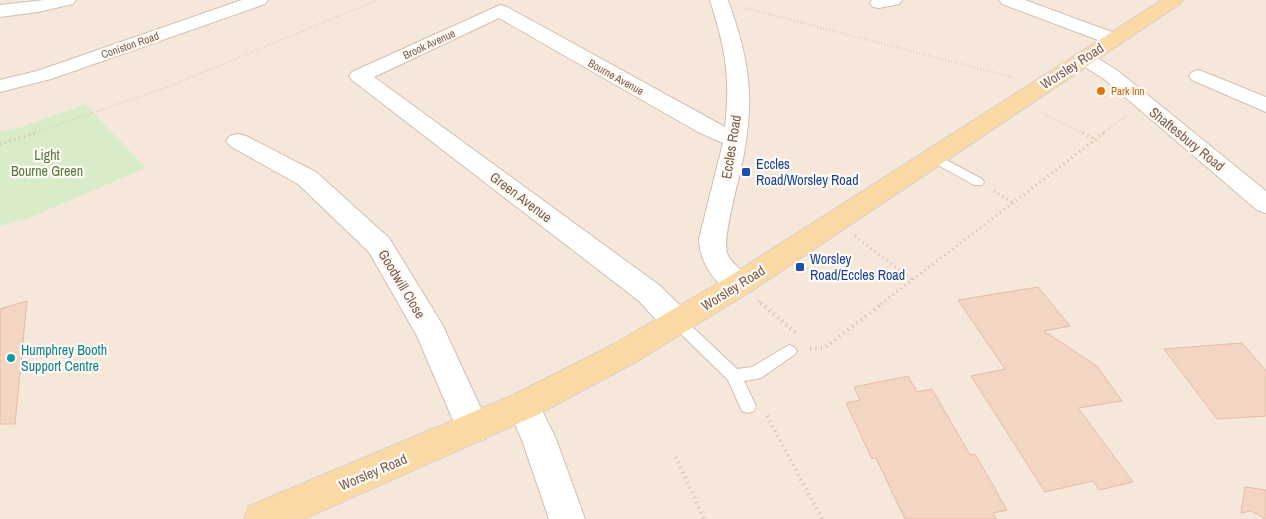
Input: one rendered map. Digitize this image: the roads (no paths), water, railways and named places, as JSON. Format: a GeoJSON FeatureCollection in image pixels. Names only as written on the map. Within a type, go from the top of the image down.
{"type":"FeatureCollection","features":[{"type":"Feature","properties":{"kind":"main road","name":"Worsley Road"},"geometry":{"type":"LineString","coordinates":[[262,519],[306,510],[473,428],[523,406],[626,353],[740,284],[1174,0]]}},
{"type":"Feature","properties":{"kind":"street"},"geometry":{"type":"LineString","coordinates":[[0,11],[38,7],[67,0]]}},
{"type":"Feature","properties":{"kind":"street","name":"Coniston Road"},"geometry":{"type":"LineString","coordinates":[[0,86],[44,75],[258,0]]}},
{"type":"Feature","properties":{"kind":"street"},"geometry":{"type":"LineString","coordinates":[[1008,0],[1034,4],[1113,39]]}},
{"type":"Feature","properties":{"kind":"street","name":"Eccles Road"},"geometry":{"type":"LineString","coordinates":[[719,1],[732,37],[737,65],[738,100],[734,139],[712,239],[712,250],[717,262],[740,284]]}},
{"type":"Feature","properties":{"kind":"street","name":"Bourne Avenue"},"geometry":{"type":"LineString","coordinates":[[500,11],[706,127],[734,139]]}},
{"type":"Feature","properties":{"kind":"street","name":"Brook Avenue"},"geometry":{"type":"LineString","coordinates":[[359,76],[500,11]]}},
{"type":"Feature","properties":{"kind":"street","name":"Shaftesbury Road"},"geometry":{"type":"LineString","coordinates":[[1084,58],[1111,75],[1144,105],[1260,193]]}},
{"type":"Feature","properties":{"kind":"street","name":"Green Avenue"},"geometry":{"type":"LineString","coordinates":[[359,76],[648,293],[678,322]]}},
{"type":"Feature","properties":{"kind":"street"},"geometry":{"type":"LineString","coordinates":[[1199,76],[1266,105]]}},
{"type":"Feature","properties":{"kind":"street","name":"Goodwill Close"},"geometry":{"type":"LineString","coordinates":[[238,141],[308,178],[380,245],[431,333],[473,428]]}},
{"type":"Feature","properties":{"kind":"street"},"geometry":{"type":"LineString","coordinates":[[523,406],[538,439],[567,519]]}},
{"type":"Feature","properties":{"kind":"lane"},"geometry":{"type":"LineString","coordinates":[[933,157],[978,182]]}},
{"type":"Feature","properties":{"kind":"lane"},"geometry":{"type":"LineString","coordinates":[[678,322],[734,376],[748,406]]}},
{"type":"Feature","properties":{"kind":"lane"},"geometry":{"type":"LineString","coordinates":[[734,376],[755,373],[789,351]]}},
{"type":"Feature","properties":{"kind":"place","name":"Park Inn"},"geometry":{"type":"Point","coordinates":[1101,91]}},
{"type":"Feature","properties":{"kind":"place","name":"Eccles Road/Worsley Road"},"geometry":{"type":"Point","coordinates":[746,172]}},
{"type":"Feature","properties":{"kind":"place","name":"Worsley Road/Eccles Road"},"geometry":{"type":"Point","coordinates":[800,267]}},
{"type":"Feature","properties":{"kind":"place","name":"Humphrey Booth Support Centre"},"geometry":{"type":"Point","coordinates":[11,358]}},
{"type":"Feature","properties":{"kind":"park label","name":"Light Bourne Green"},"geometry":{"type":"Point","coordinates":[47,164]}}]}
